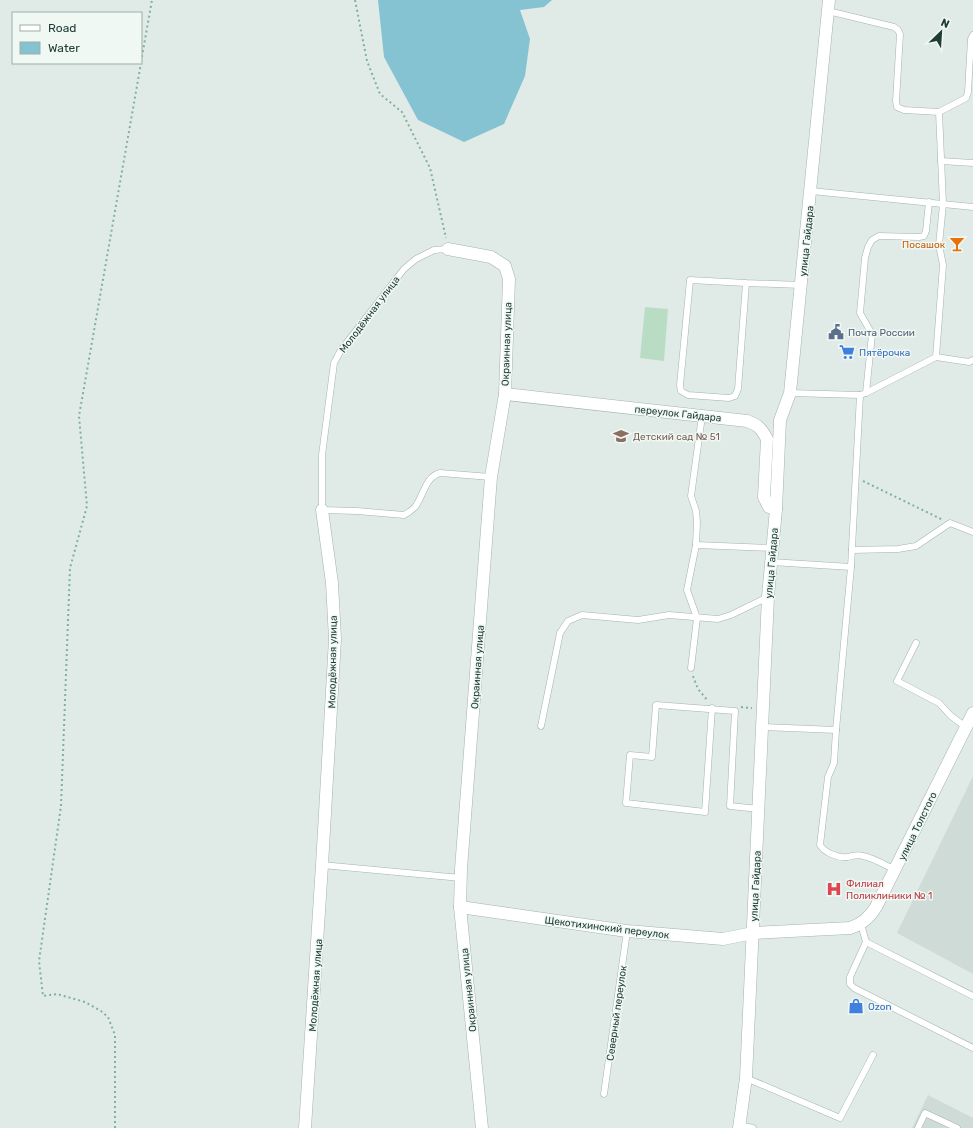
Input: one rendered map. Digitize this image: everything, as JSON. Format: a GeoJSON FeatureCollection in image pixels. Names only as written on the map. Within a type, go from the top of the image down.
{"type":"FeatureCollection","features":[{"type":"Feature","properties":{"kind":"street","name":"улица Гайдара"},"geometry":{"type":"LineString","coordinates":[[739,1127],[746,1078],[768,597],[776,509],[780,420],[790,393],[828,6]]}},
{"type":"Feature","properties":{"kind":"street","name":"Окраинная улица"},"geometry":{"type":"LineString","coordinates":[[448,248],[491,257],[505,266],[508,279],[505,394],[491,477],[460,907],[482,1128]]}},
{"type":"Feature","properties":{"kind":"street","name":"переулок Гайдара"},"geometry":{"type":"LineString","coordinates":[[505,394],[747,421],[756,424],[763,430],[767,439],[765,503],[769,508],[776,509]]}},
{"type":"Feature","properties":{"kind":"street","name":"Молодёжная улица"},"geometry":{"type":"LineString","coordinates":[[305,1128],[335,639],[332,583],[322,510]]}},
{"type":"Feature","properties":{"kind":"street","name":"улица Толстого"},"geometry":{"type":"LineString","coordinates":[[861,924],[869,917],[876,907],[973,713]]}},
{"type":"Feature","properties":{"kind":"street","name":"Щекотихинский переулок"},"geometry":{"type":"LineString","coordinates":[[460,907],[627,932],[723,939],[753,933]]}},
{"type":"Feature","properties":{"kind":"street"},"geometry":{"type":"LineString","coordinates":[[753,933],[850,928],[861,924]]}},
{"type":"Feature","properties":{"kind":"lane"},"geometry":{"type":"LineString","coordinates":[[828,6],[894,27],[898,30],[900,34],[896,101],[897,107],[904,110],[939,112],[966,98],[968,92],[971,39],[973,35]]}},
{"type":"Feature","properties":{"kind":"lane"},"geometry":{"type":"LineString","coordinates":[[936,357],[943,265],[939,245],[943,204],[939,112]]}},
{"type":"Feature","properties":{"kind":"lane"},"geometry":{"type":"LineString","coordinates":[[941,161],[973,163]]}},
{"type":"Feature","properties":{"kind":"lane"},"geometry":{"type":"LineString","coordinates":[[811,191],[973,207]]}},
{"type":"Feature","properties":{"kind":"lane"},"geometry":{"type":"LineString","coordinates":[[895,870],[865,856],[839,857],[826,852],[820,845],[828,777],[834,763],[851,567],[863,394],[872,334],[860,313],[865,258],[872,240],[879,236],[924,236],[926,231],[929,202]]}},
{"type":"Feature","properties":{"kind":"lane","name":"Молодёжная улица"},"geometry":{"type":"LineString","coordinates":[[322,510],[322,455],[334,363],[341,350],[404,269],[416,259],[434,250],[448,248]]}},
{"type":"Feature","properties":{"kind":"lane"},"geometry":{"type":"LineString","coordinates":[[746,283],[738,389],[735,396],[729,398],[688,395],[681,391],[680,384],[690,280],[801,285]]}},
{"type":"Feature","properties":{"kind":"lane"},"geometry":{"type":"LineString","coordinates":[[790,393],[863,394],[936,357],[969,362],[973,360]]}},
{"type":"Feature","properties":{"kind":"lane"},"geometry":{"type":"LineString","coordinates":[[691,668],[697,618],[687,590],[696,545],[697,522],[696,511],[691,496],[702,416]]}},
{"type":"Feature","properties":{"kind":"lane"},"geometry":{"type":"LineString","coordinates":[[322,510],[404,515],[414,508],[433,474],[440,472],[491,477]]}},
{"type":"Feature","properties":{"kind":"lane"},"geometry":{"type":"LineString","coordinates":[[852,550],[898,549],[916,546],[950,523],[973,532]]}},
{"type":"Feature","properties":{"kind":"lane"},"geometry":{"type":"LineString","coordinates":[[696,545],[773,548]]}},
{"type":"Feature","properties":{"kind":"lane"},"geometry":{"type":"LineString","coordinates":[[772,562],[851,567]]}},
{"type":"Feature","properties":{"kind":"lane"},"geometry":{"type":"LineString","coordinates":[[541,726],[560,633],[568,621],[582,615],[638,620],[669,615],[718,619],[731,615],[768,597]]}},
{"type":"Feature","properties":{"kind":"lane"},"geometry":{"type":"LineString","coordinates":[[916,643],[897,681],[939,703],[951,716],[966,727]]}},
{"type":"Feature","properties":{"kind":"lane"},"geometry":{"type":"LineString","coordinates":[[711,705],[706,812],[626,803],[630,755],[652,757],[656,704],[711,705],[735,711],[730,806],[759,809]]}},
{"type":"Feature","properties":{"kind":"lane"},"geometry":{"type":"LineString","coordinates":[[762,727],[836,730]]}},
{"type":"Feature","properties":{"kind":"lane"},"geometry":{"type":"LineString","coordinates":[[322,864],[461,878]]}},
{"type":"Feature","properties":{"kind":"lane"},"geometry":{"type":"LineString","coordinates":[[861,924],[866,942],[850,977],[850,984],[854,988],[973,1048]]}},
{"type":"Feature","properties":{"kind":"lane","name":"Северный переулок"},"geometry":{"type":"LineString","coordinates":[[604,1094],[627,932]]}},
{"type":"Feature","properties":{"kind":"lane"},"geometry":{"type":"LineString","coordinates":[[866,942],[973,996]]}},
{"type":"Feature","properties":{"kind":"lane"},"geometry":{"type":"LineString","coordinates":[[746,1078],[840,1118],[873,1055]]}},
{"type":"Feature","properties":{"kind":"lane"},"geometry":{"type":"LineString","coordinates":[[918,1128],[926,1113],[957,1128]]}},
{"type":"Feature","properties":{"kind":"lane"},"geometry":{"type":"LineString","coordinates":[[739,1127],[753,1128]]}},
{"type":"Feature","properties":{"kind":"path"},"geometry":{"type":"LineString","coordinates":[[142,56],[152,0]]}},
{"type":"Feature","properties":{"kind":"path"},"geometry":{"type":"LineString","coordinates":[[355,0],[367,61],[380,94],[402,112],[430,168],[448,248]]}},
{"type":"Feature","properties":{"kind":"path"},"geometry":{"type":"LineString","coordinates":[[115,1128],[115,1035],[108,1017],[101,1011],[85,1002],[57,994],[43,996],[39,961],[61,806],[70,568],[87,506],[79,416],[141,64]]}},
{"type":"Feature","properties":{"kind":"path"},"geometry":{"type":"LineString","coordinates":[[856,478],[950,523]]}},
{"type":"Feature","properties":{"kind":"path"},"geometry":{"type":"LineString","coordinates":[[691,668],[698,689],[711,705]]}},
{"type":"Feature","properties":{"kind":"shaded area"},"geometry":{"type":"Polygon","coordinates":[[[973,776],[973,974],[897,933],[973,776]]]}},
{"type":"Feature","properties":{"kind":"shaded area"},"geometry":{"type":"Polygon","coordinates":[[[928,1095],[973,1118],[973,1128],[912,1128],[928,1095]]]}},
{"type":"Feature","properties":{"kind":"green space"},"geometry":{"type":"Polygon","coordinates":[[[645,307],[668,309],[664,361],[640,358],[645,307]]]}},
{"type":"Feature","properties":{"kind":"water"},"geometry":{"type":"Polygon","coordinates":[[[378,0],[552,0],[544,7],[520,10],[530,39],[525,76],[504,124],[464,142],[418,120],[384,57],[378,0]]]}},
{"type":"Feature","properties":{"kind":"place","name":"Посашок"},"geometry":{"type":"Point","coordinates":[957,244]}},
{"type":"Feature","properties":{"kind":"place","name":"Почта России"},"geometry":{"type":"Point","coordinates":[836,332]}},
{"type":"Feature","properties":{"kind":"place","name":"Пятёрочка"},"geometry":{"type":"Point","coordinates":[847,352]}},
{"type":"Feature","properties":{"kind":"place","name":"Детский сад № 51"},"geometry":{"type":"Point","coordinates":[621,436]}},
{"type":"Feature","properties":{"kind":"place","name":"Филиал Поликлиники № 1"},"geometry":{"type":"Point","coordinates":[834,889]}},
{"type":"Feature","properties":{"kind":"place","name":"Ozon"},"geometry":{"type":"Point","coordinates":[856,1006]}}]}
